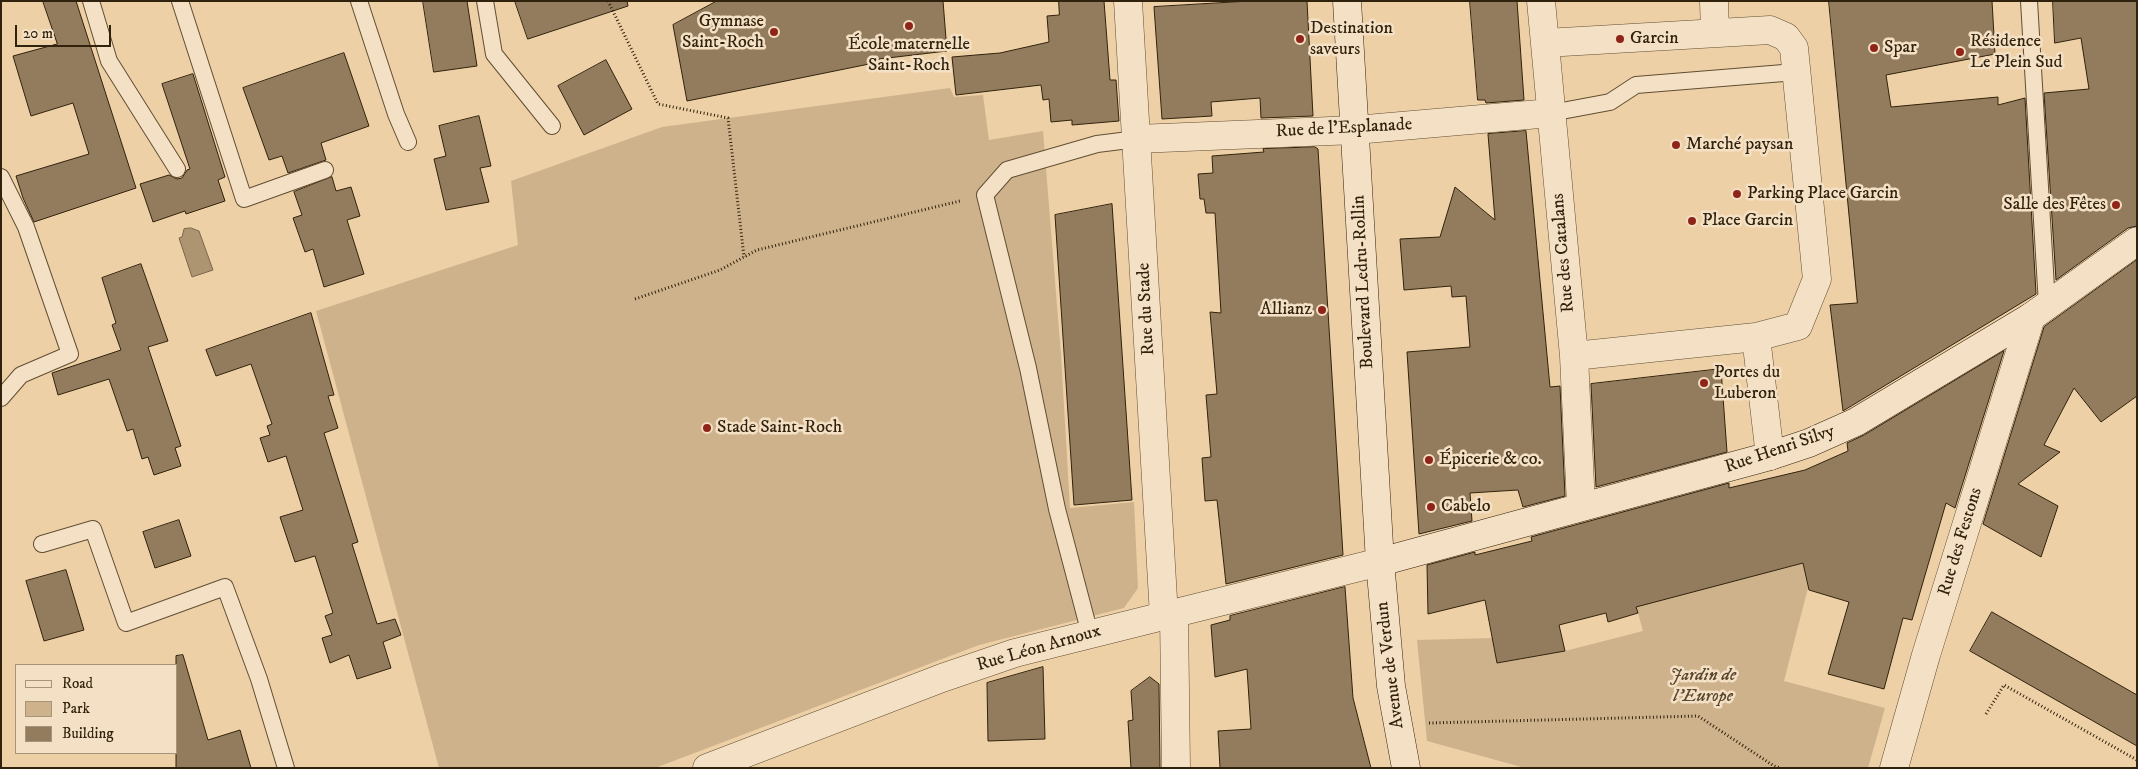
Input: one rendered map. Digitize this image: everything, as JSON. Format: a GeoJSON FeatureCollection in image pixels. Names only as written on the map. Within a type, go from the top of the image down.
{"type":"FeatureCollection","features":[{"type":"Feature","properties":{"kind":"street","name":"Rue du Stade"},"geometry":{"type":"LineString","coordinates":[[1128,1],[1169,615],[1176,768]]}},
{"type":"Feature","properties":{"kind":"street","name":"Boulevard Ledru-Rollin"},"geometry":{"type":"LineString","coordinates":[[1346,1],[1380,562]]}},
{"type":"Feature","properties":{"kind":"street","name":"Rue des Catalans"},"geometry":{"type":"LineString","coordinates":[[1541,1],[1574,356],[1581,506]]}},
{"type":"Feature","properties":{"kind":"street"},"geometry":{"type":"LineString","coordinates":[[1714,1],[1715,33]]}},
{"type":"Feature","properties":{"kind":"street"},"geometry":{"type":"LineString","coordinates":[[1545,43],[1770,30],[1786,37],[1794,48],[1817,280],[1798,326],[1756,337],[1574,356]]}},
{"type":"Feature","properties":{"kind":"street","name":"Rue de l'Esplanade"},"geometry":{"type":"LineString","coordinates":[[1137,139],[1355,130],[1551,113]]}},
{"type":"Feature","properties":{"kind":"street","name":"Rue Henri Silvy"},"geometry":{"type":"LineString","coordinates":[[1380,562],[1770,456],[1809,443],[1856,422],[2039,311],[2137,242]]}},
{"type":"Feature","properties":{"kind":"street","name":"Rue des Festons"},"geometry":{"type":"LineString","coordinates":[[1894,768],[1926,655],[2039,311]]}},
{"type":"Feature","properties":{"kind":"street"},"geometry":{"type":"LineString","coordinates":[[1756,337],[1770,456]]}},
{"type":"Feature","properties":{"kind":"street","name":"Rue Léon Arnoux"},"geometry":{"type":"LineString","coordinates":[[707,768],[942,678],[1015,654],[1380,562]]}},
{"type":"Feature","properties":{"kind":"street","name":"Avenue de Verdun"},"geometry":{"type":"LineString","coordinates":[[1380,562],[1391,686],[1406,768]]}},
{"type":"Feature","properties":{"kind":"lane"},"geometry":{"type":"LineString","coordinates":[[91,1],[109,61],[177,169]]}},
{"type":"Feature","properties":{"kind":"lane"},"geometry":{"type":"LineString","coordinates":[[180,1],[244,199],[325,170]]}},
{"type":"Feature","properties":{"kind":"lane"},"geometry":{"type":"LineString","coordinates":[[358,1],[396,114],[408,142]]}},
{"type":"Feature","properties":{"kind":"lane"},"geometry":{"type":"LineString","coordinates":[[485,1],[494,54],[552,126]]}},
{"type":"Feature","properties":{"kind":"lane"},"geometry":{"type":"LineString","coordinates":[[2029,1],[2039,311]]}},
{"type":"Feature","properties":{"kind":"lane"},"geometry":{"type":"LineString","coordinates":[[1551,113],[1610,102],[1636,85],[1796,72]]}},
{"type":"Feature","properties":{"kind":"lane"},"geometry":{"type":"LineString","coordinates":[[1090,634],[1057,509],[1028,368],[985,195],[1007,170],[1097,144],[1137,139]]}},
{"type":"Feature","properties":{"kind":"lane"},"geometry":{"type":"LineString","coordinates":[[1,177],[26,227],[70,354],[21,375],[1,398]]}},
{"type":"Feature","properties":{"kind":"lane"},"geometry":{"type":"LineString","coordinates":[[42,544],[93,529],[126,623],[225,587],[259,679],[286,768]]}},
{"type":"Feature","properties":{"kind":"path"},"geometry":{"type":"LineString","coordinates":[[608,1],[658,104],[728,118],[744,257]]}},
{"type":"Feature","properties":{"kind":"path"},"geometry":{"type":"LineString","coordinates":[[635,299],[720,270],[757,250],[985,195]]}},
{"type":"Feature","properties":{"kind":"path"},"geometry":{"type":"LineString","coordinates":[[1986,714],[2004,685],[2137,760]]}},
{"type":"Feature","properties":{"kind":"path"},"geometry":{"type":"LineString","coordinates":[[1425,723],[1698,716],[1774,766],[1781,768]]}},
{"type":"Feature","properties":{"kind":"green space","name":"Stade Saint-Roch"},"geometry":{"type":"Polygon","coordinates":[[[950,88],[954,97],[983,95],[989,140],[1043,131],[1061,355],[1070,508],[1134,502],[1138,588],[1124,608],[979,645],[655,768],[439,768],[316,311],[518,245],[511,181],[662,127],[950,88]]]}},
{"type":"Feature","properties":{"kind":"green space","name":"Jardin de l'Europe"},"geometry":{"type":"Polygon","coordinates":[[[1803,563],[1808,588],[1784,681],[1885,708],[1868,768],[1525,768],[1427,741],[1417,640],[1494,638],[1499,663],[1565,651],[1643,631],[1636,606],[1803,563]]]}},
{"type":"Feature","properties":{"kind":"shaded area"},"geometry":{"type":"Polygon","coordinates":[[[191,228],[199,231],[213,270],[192,277],[179,238],[182,237],[184,229],[191,228]]]}},
{"type":"Feature","properties":{"kind":"building"},"geometry":{"type":"Polygon","coordinates":[[[43,1],[76,1],[136,188],[34,222],[16,176],[89,154],[73,103],[31,116],[13,56],[57,44],[43,1]]]}},
{"type":"Feature","properties":{"kind":"building"},"geometry":{"type":"Polygon","coordinates":[[[423,1],[467,1],[477,66],[434,72],[423,1]]]}},
{"type":"Feature","properties":{"kind":"building"},"geometry":{"type":"Polygon","coordinates":[[[515,1],[627,1],[628,6],[528,39],[515,1]]]}},
{"type":"Feature","properties":{"kind":"building","name":"Gymnase Saint-Roch"},"geometry":{"type":"Polygon","coordinates":[[[717,1],[943,1],[947,51],[879,59],[879,62],[687,101],[673,25],[717,1]]]}},
{"type":"Feature","properties":{"kind":"building"},"geometry":{"type":"Polygon","coordinates":[[[1059,1],[1104,1],[1110,80],[1116,80],[1119,121],[1072,125],[1072,120],[1051,122],[1049,99],[1043,100],[1041,85],[956,95],[952,57],[1000,53],[1049,42],[1047,16],[1059,15],[1059,1]]]}},
{"type":"Feature","properties":{"kind":"building"},"geometry":{"type":"Polygon","coordinates":[[[1250,1],[1307,1],[1313,116],[1261,118],[1260,98],[1211,102],[1212,116],[1162,119],[1154,7],[1250,1]]]}},
{"type":"Feature","properties":{"kind":"building"},"geometry":{"type":"Polygon","coordinates":[[[1470,1],[1517,1],[1524,100],[1486,103],[1485,100],[1478,100],[1470,1]]]}},
{"type":"Feature","properties":{"kind":"building"},"geometry":{"type":"Polygon","coordinates":[[[1829,1],[1992,1],[1995,54],[1886,75],[1891,107],[1998,97],[1998,105],[2025,98],[2036,294],[1843,411],[1830,305],[1857,303],[1829,1]]]}},
{"type":"Feature","properties":{"kind":"building"},"geometry":{"type":"Polygon","coordinates":[[[2053,1],[2137,1],[2137,226],[2128,228],[2056,280],[2044,93],[2089,89],[2081,38],[2055,43],[2053,1]]]}},
{"type":"Feature","properties":{"kind":"building"},"geometry":{"type":"Polygon","coordinates":[[[344,53],[369,126],[321,143],[326,160],[288,173],[282,156],[269,160],[243,88],[344,53]]]}},
{"type":"Feature","properties":{"kind":"building"},"geometry":{"type":"Polygon","coordinates":[[[606,60],[632,109],[584,135],[558,86],[606,60]]]}},
{"type":"Feature","properties":{"kind":"building"},"geometry":{"type":"Polygon","coordinates":[[[193,74],[225,177],[218,180],[225,201],[186,214],[185,211],[153,222],[140,184],[169,175],[177,179],[182,178],[187,170],[190,169],[162,84],[193,74]]]}},
{"type":"Feature","properties":{"kind":"building"},"geometry":{"type":"Polygon","coordinates":[[[479,116],[491,166],[480,168],[489,202],[446,210],[434,159],[446,156],[439,126],[479,116]]]}},
{"type":"Feature","properties":{"kind":"building"},"geometry":{"type":"Polygon","coordinates":[[[1526,131],[1550,387],[1560,386],[1565,496],[1523,507],[1518,490],[1470,493],[1472,521],[1419,534],[1407,352],[1470,347],[1466,296],[1452,297],[1451,286],[1404,290],[1400,239],[1440,237],[1455,187],[1495,220],[1488,134],[1526,131]]]}},
{"type":"Feature","properties":{"kind":"building"},"geometry":{"type":"Polygon","coordinates":[[[1315,147],[1318,149],[1343,555],[1226,584],[1217,500],[1205,501],[1202,458],[1211,457],[1206,395],[1217,394],[1210,312],[1221,313],[1215,213],[1206,213],[1204,199],[1200,199],[1198,174],[1213,173],[1212,156],[1264,152],[1263,149],[1315,147]]]}},
{"type":"Feature","properties":{"kind":"building"},"geometry":{"type":"Polygon","coordinates":[[[332,177],[336,191],[351,187],[360,216],[347,220],[364,274],[324,287],[313,249],[305,252],[293,218],[302,215],[294,192],[332,177]]]}},
{"type":"Feature","properties":{"kind":"building"},"geometry":{"type":"Polygon","coordinates":[[[1112,204],[1132,500],[1074,505],[1055,215],[1112,204]]]}},
{"type":"Feature","properties":{"kind":"building"},"geometry":{"type":"Polygon","coordinates":[[[2137,260],[2137,396],[2101,422],[2074,388],[2044,445],[2060,452],[2018,484],[2058,506],[2041,557],[1983,524],[2044,327],[2137,260]]]}},
{"type":"Feature","properties":{"kind":"building"},"geometry":{"type":"Polygon","coordinates":[[[141,264],[168,341],[148,347],[181,446],[175,448],[181,466],[154,475],[148,457],[142,459],[133,429],[127,431],[109,379],[58,395],[52,373],[121,350],[112,325],[116,323],[102,278],[141,264]]]}},
{"type":"Feature","properties":{"kind":"building"},"geometry":{"type":"Polygon","coordinates":[[[311,313],[334,395],[328,396],[338,428],[324,433],[358,542],[352,544],[377,624],[395,619],[401,635],[383,642],[391,668],[357,679],[349,655],[330,663],[322,638],[332,635],[325,616],[333,613],[315,556],[295,562],[280,517],[303,510],[286,456],[268,462],[260,438],[270,435],[267,426],[272,424],[251,364],[216,376],[206,350],[311,313]]]}},
{"type":"Feature","properties":{"kind":"building"},"geometry":{"type":"Polygon","coordinates":[[[2004,351],[1955,508],[1946,503],[1912,620],[1903,618],[1884,689],[1828,674],[1849,602],[1809,590],[1803,563],[1636,607],[1638,613],[1608,622],[1606,613],[1559,625],[1565,651],[1497,663],[1485,600],[1428,614],[1427,565],[1475,552],[1475,555],[1532,541],[1531,537],[1729,483],[1729,488],[1805,470],[1848,451],[1847,443],[1864,435],[2004,351]]]}},
{"type":"Feature","properties":{"kind":"building"},"geometry":{"type":"Polygon","coordinates":[[[1721,369],[1727,452],[1596,487],[1591,384],[1721,369]]]}},
{"type":"Feature","properties":{"kind":"building"},"geometry":{"type":"Polygon","coordinates":[[[179,520],[191,556],[155,568],[143,532],[179,520]]]}},
{"type":"Feature","properties":{"kind":"building"},"geometry":{"type":"Polygon","coordinates":[[[66,570],[84,630],[44,641],[26,581],[66,570]]]}},
{"type":"Feature","properties":{"kind":"building"},"geometry":{"type":"Polygon","coordinates":[[[1345,587],[1353,698],[1371,768],[1220,768],[1218,731],[1251,729],[1247,669],[1215,677],[1211,625],[1230,620],[1230,616],[1345,587]]]}},
{"type":"Feature","properties":{"kind":"building"},"geometry":{"type":"Polygon","coordinates":[[[1992,612],[2137,695],[2137,746],[1970,651],[1992,612]]]}},
{"type":"Feature","properties":{"kind":"building"},"geometry":{"type":"Polygon","coordinates":[[[183,655],[208,740],[240,730],[251,768],[176,768],[176,754],[178,754],[178,664],[176,664],[176,656],[183,655]]]}},
{"type":"Feature","properties":{"kind":"building"},"geometry":{"type":"Polygon","coordinates":[[[1043,667],[1045,739],[988,741],[987,683],[1043,667]]]}},
{"type":"Feature","properties":{"kind":"building"},"geometry":{"type":"Polygon","coordinates":[[[1150,677],[1159,684],[1160,768],[1131,768],[1128,721],[1133,720],[1131,691],[1150,677]]]}},
{"type":"Feature","properties":{"kind":"place","name":"École maternelle Saint-Roch"},"geometry":{"type":"Point","coordinates":[909,26]}},
{"type":"Feature","properties":{"kind":"place","name":"Gymnase Saint-Roch"},"geometry":{"type":"Point","coordinates":[774,32]}},
{"type":"Feature","properties":{"kind":"place","name":"Destination saveurs"},"geometry":{"type":"Point","coordinates":[1300,39]}},
{"type":"Feature","properties":{"kind":"place","name":"Garcin"},"geometry":{"type":"Point","coordinates":[1620,39]}},
{"type":"Feature","properties":{"kind":"place","name":"Spar"},"geometry":{"type":"Point","coordinates":[1874,48]}},
{"type":"Feature","properties":{"kind":"place","name":"Résidence Le Plein Sud"},"geometry":{"type":"Point","coordinates":[1960,52]}},
{"type":"Feature","properties":{"kind":"place","name":"Marché paysan"},"geometry":{"type":"Point","coordinates":[1676,145]}},
{"type":"Feature","properties":{"kind":"place","name":"Parking Place Garcin"},"geometry":{"type":"Point","coordinates":[1737,194]}},
{"type":"Feature","properties":{"kind":"place","name":"Salle des Fêtes"},"geometry":{"type":"Point","coordinates":[2116,205]}},
{"type":"Feature","properties":{"kind":"place","name":"Place Garcin"},"geometry":{"type":"Point","coordinates":[1692,221]}},
{"type":"Feature","properties":{"kind":"place","name":"Allianz"},"geometry":{"type":"Point","coordinates":[1322,310]}},
{"type":"Feature","properties":{"kind":"place","name":"Portes du Luberon"},"geometry":{"type":"Point","coordinates":[1704,383]}},
{"type":"Feature","properties":{"kind":"place","name":"Stade Saint-Roch"},"geometry":{"type":"Point","coordinates":[707,428]}},
{"type":"Feature","properties":{"kind":"place","name":"Épicerie & co."},"geometry":{"type":"Point","coordinates":[1429,460]}},
{"type":"Feature","properties":{"kind":"place","name":"Cabelo"},"geometry":{"type":"Point","coordinates":[1431,507]}}]}
